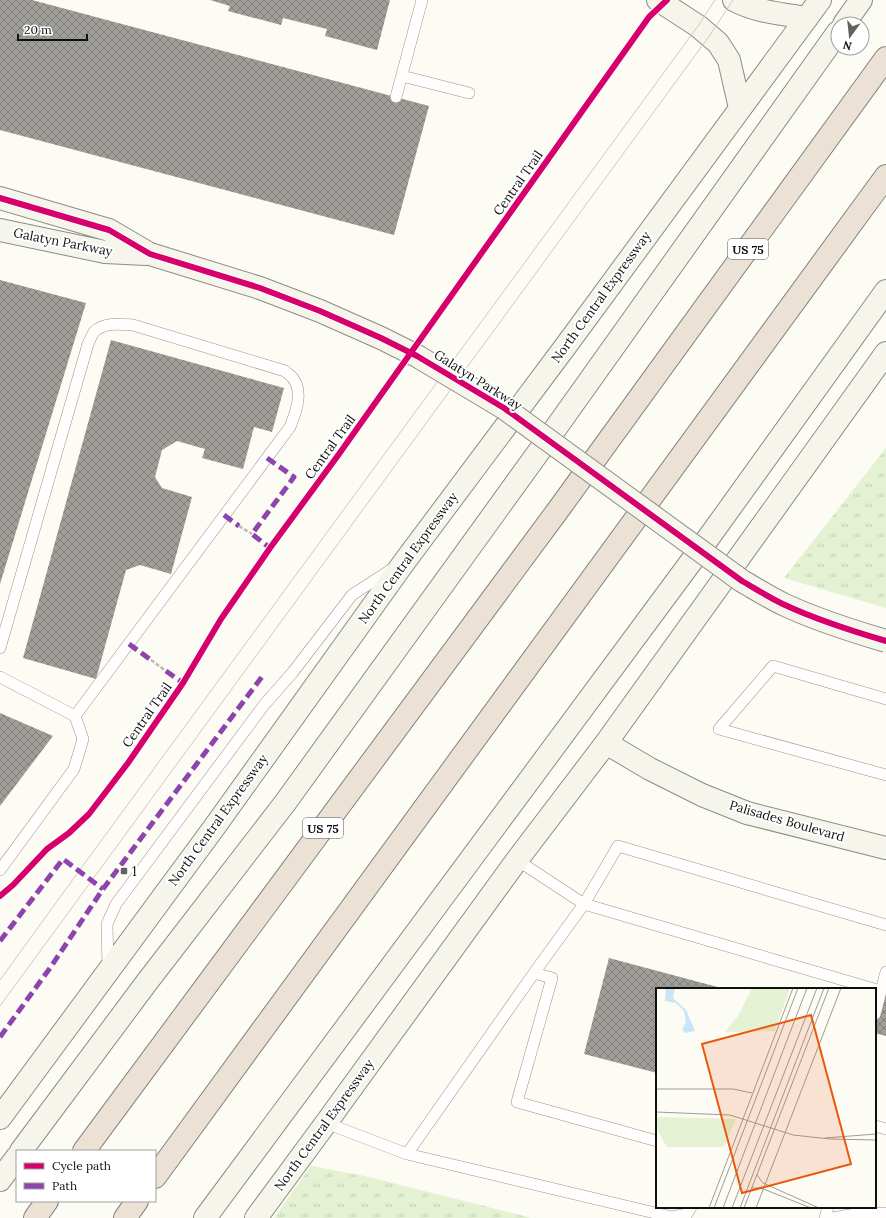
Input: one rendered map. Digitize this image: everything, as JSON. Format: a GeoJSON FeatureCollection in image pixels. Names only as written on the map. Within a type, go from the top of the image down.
{"type":"FeatureCollection","features":[{"type":"Feature","properties":{"kind":"highway","name":"US 75"},"geometry":{"type":"LineString","coordinates":[[85,1150],[561,506],[886,58]]}},
{"type":"Feature","properties":{"kind":"highway"},"geometry":{"type":"LineString","coordinates":[[156,1176],[886,176]]}},
{"type":"Feature","properties":{"kind":"highway"},"geometry":{"type":"LineString","coordinates":[[35,1218],[46,1202]]}},
{"type":"Feature","properties":{"kind":"highway"},"geometry":{"type":"LineString","coordinates":[[125,1218],[136,1202]]}},
{"type":"Feature","properties":{"kind":"main road"},"geometry":{"type":"LineString","coordinates":[[658,0],[698,26],[718,43],[729,60],[740,108]]}},
{"type":"Feature","properties":{"kind":"main road"},"geometry":{"type":"LineString","coordinates":[[734,0],[743,5],[768,12],[807,18]]}},
{"type":"Feature","properties":{"kind":"main road","name":"North Central Expressway"},"geometry":{"type":"LineString","coordinates":[[0,1118],[213,829],[406,561],[820,0]]}},
{"type":"Feature","properties":{"kind":"main road"},"geometry":{"type":"LineString","coordinates":[[850,16],[861,0]]}},
{"type":"Feature","properties":{"kind":"main road"},"geometry":{"type":"LineString","coordinates":[[22,1150],[147,982],[285,803],[548,439],[830,43]]}},
{"type":"Feature","properties":{"kind":"main road","name":"Galatyn Parkway"},"geometry":{"type":"LineString","coordinates":[[0,198],[109,230],[150,254],[260,288],[320,311],[381,338],[417,356],[491,400],[548,439],[742,581],[785,605],[826,622],[886,640]]}},
{"type":"Feature","properties":{"kind":"main road","name":"Galatyn Parkway"},"geometry":{"type":"LineString","coordinates":[[0,230],[105,252],[150,254]]}},
{"type":"Feature","properties":{"kind":"main road"},"geometry":{"type":"LineString","coordinates":[[205,1218],[699,551],[886,291]]}},
{"type":"Feature","properties":{"kind":"main road","name":"North Central Expressway"},"geometry":{"type":"LineString","coordinates":[[256,1218],[517,860],[606,743],[886,353]]}},
{"type":"Feature","properties":{"kind":"main road","name":"Palisades Boulevard"},"geometry":{"type":"LineString","coordinates":[[606,743],[650,769],[702,795],[747,813],[886,848]]}},
{"type":"Feature","properties":{"kind":"main road"},"geometry":{"type":"LineString","coordinates":[[0,1180],[16,1158]]}},
{"type":"Feature","properties":{"kind":"lane"},"geometry":{"type":"LineString","coordinates":[[396,97],[422,0]]}},
{"type":"Feature","properties":{"kind":"lane"},"geometry":{"type":"LineString","coordinates":[[402,76],[469,93]]}},
{"type":"Feature","properties":{"kind":"lane"},"geometry":{"type":"LineString","coordinates":[[0,648],[88,344],[94,332],[103,327],[117,324],[133,325],[285,371],[293,378],[298,388],[298,399],[296,412],[290,427],[75,716]]}},
{"type":"Feature","properties":{"kind":"lane"},"geometry":{"type":"LineString","coordinates":[[108,971],[106,924],[116,904],[264,705],[293,672],[352,595],[406,561]]}},
{"type":"Feature","properties":{"kind":"lane"},"geometry":{"type":"LineString","coordinates":[[886,699],[773,666],[719,729],[886,775]]}},
{"type":"Feature","properties":{"kind":"lane"},"geometry":{"type":"LineString","coordinates":[[0,677],[75,716],[83,739],[74,769],[0,870]]}},
{"type":"Feature","properties":{"kind":"lane"},"geometry":{"type":"LineString","coordinates":[[408,1154],[584,904],[618,846],[886,925]]}},
{"type":"Feature","properties":{"kind":"lane"},"geometry":{"type":"LineString","coordinates":[[517,860],[584,904],[869,988]]}},
{"type":"Feature","properties":{"kind":"lane"},"geometry":{"type":"LineString","coordinates":[[876,990],[886,972]]}},
{"type":"Feature","properties":{"kind":"lane"},"geometry":{"type":"LineString","coordinates":[[534,973],[552,978],[517,1102],[656,1141]]}},
{"type":"Feature","properties":{"kind":"lane"},"geometry":{"type":"LineString","coordinates":[[326,1124],[408,1154],[672,1217],[689,1213]]}},
{"type":"Feature","properties":{"kind":"lane"},"geometry":{"type":"LineString","coordinates":[[876,1126],[886,1129]]}},
{"type":"Feature","properties":{"kind":"lane"},"geometry":{"type":"LineString","coordinates":[[825,1218],[828,1208]]}},
{"type":"Feature","properties":{"kind":"lane"},"geometry":{"type":"LineString","coordinates":[[833,1218],[855,1214],[886,1213]]}},
{"type":"Feature","properties":{"kind":"path"},"geometry":{"type":"LineString","coordinates":[[239,526],[252,534]]}},
{"type":"Feature","properties":{"kind":"path"},"geometry":{"type":"LineString","coordinates":[[152,660],[166,671]]}},
{"type":"Feature","properties":{"kind":"green space"},"geometry":{"type":"Polygon","coordinates":[[[886,448],[886,608],[784,578],[886,448]]]}},
{"type":"Feature","properties":{"kind":"green space"},"geometry":{"type":"Polygon","coordinates":[[[311,1166],[365,1176],[532,1218],[274,1218],[311,1166]]]}},
{"type":"Feature","properties":{"kind":"building"},"geometry":{"type":"Polygon","coordinates":[[[0,0],[32,0],[429,106],[394,235],[0,130],[0,0]]]}},
{"type":"Feature","properties":{"kind":"building"},"geometry":{"type":"Polygon","coordinates":[[[210,0],[390,0],[377,50],[325,36],[327,29],[283,18],[281,25],[228,11],[230,6],[210,0]]]}},
{"type":"Feature","properties":{"kind":"building"},"geometry":{"type":"Polygon","coordinates":[[[0,280],[86,303],[0,584],[0,280]]]}},
{"type":"Feature","properties":{"kind":"building"},"geometry":{"type":"Polygon","coordinates":[[[111,340],[284,388],[272,432],[254,427],[243,469],[202,458],[205,449],[177,441],[162,450],[155,477],[162,488],[192,497],[171,574],[140,565],[126,570],[96,679],[23,658],[111,340]]]}},
{"type":"Feature","properties":{"kind":"building"},"geometry":{"type":"Polygon","coordinates":[[[0,713],[53,736],[0,806],[0,713]]]}},
{"type":"Feature","properties":{"kind":"building"},"geometry":{"type":"Polygon","coordinates":[[[609,958],[721,988],[656,988],[656,1073],[584,1054],[609,958]]]}},
{"type":"Feature","properties":{"kind":"building"},"geometry":{"type":"Polygon","coordinates":[[[876,993],[886,995],[886,1036],[876,1033],[876,993]]]}},
{"type":"Feature","properties":{"kind":"tram line"},"geometry":{"type":"LineString","coordinates":[[0,980],[698,26],[715,0]]}},
{"type":"Feature","properties":{"kind":"tram line"},"geometry":{"type":"LineString","coordinates":[[0,1006],[710,35],[733,0]]}},
{"type":"Feature","properties":{"kind":"marked path"},"geometry":{"type":"LineString","coordinates":[[267,458],[294,477],[252,534],[270,548]]}},
{"type":"Feature","properties":{"kind":"marked path"},"geometry":{"type":"LineString","coordinates":[[224,515],[239,526]]}},
{"type":"Feature","properties":{"kind":"marked path"},"geometry":{"type":"LineString","coordinates":[[129,644],[151,660]]}},
{"type":"Feature","properties":{"kind":"marked path"},"geometry":{"type":"LineString","coordinates":[[166,671],[183,683]]}},
{"type":"Feature","properties":{"kind":"marked path"},"geometry":{"type":"LineString","coordinates":[[0,1037],[50,968],[103,889],[264,674]]}},
{"type":"Feature","properties":{"kind":"marked path"},"geometry":{"type":"LineString","coordinates":[[0,941],[63,859],[103,889]]}},
{"type":"Feature","properties":{"kind":"cycle path","name":"Central Trail"},"geometry":{"type":"LineString","coordinates":[[0,896],[13,885],[47,849],[69,833],[89,814],[128,763],[183,683],[221,619],[270,548],[339,454],[649,17],[667,0]]}},
{"type":"Feature","properties":{"kind":"cycle path"},"geometry":{"type":"LineString","coordinates":[[0,198],[109,230],[150,254],[260,288],[320,311],[381,338],[417,356],[504,408],[742,581],[774,599],[810,616],[886,641]]}},
{"type":"Feature","properties":{"kind":"place","name":"1"},"geometry":{"type":"Point","coordinates":[124,871]}}]}
